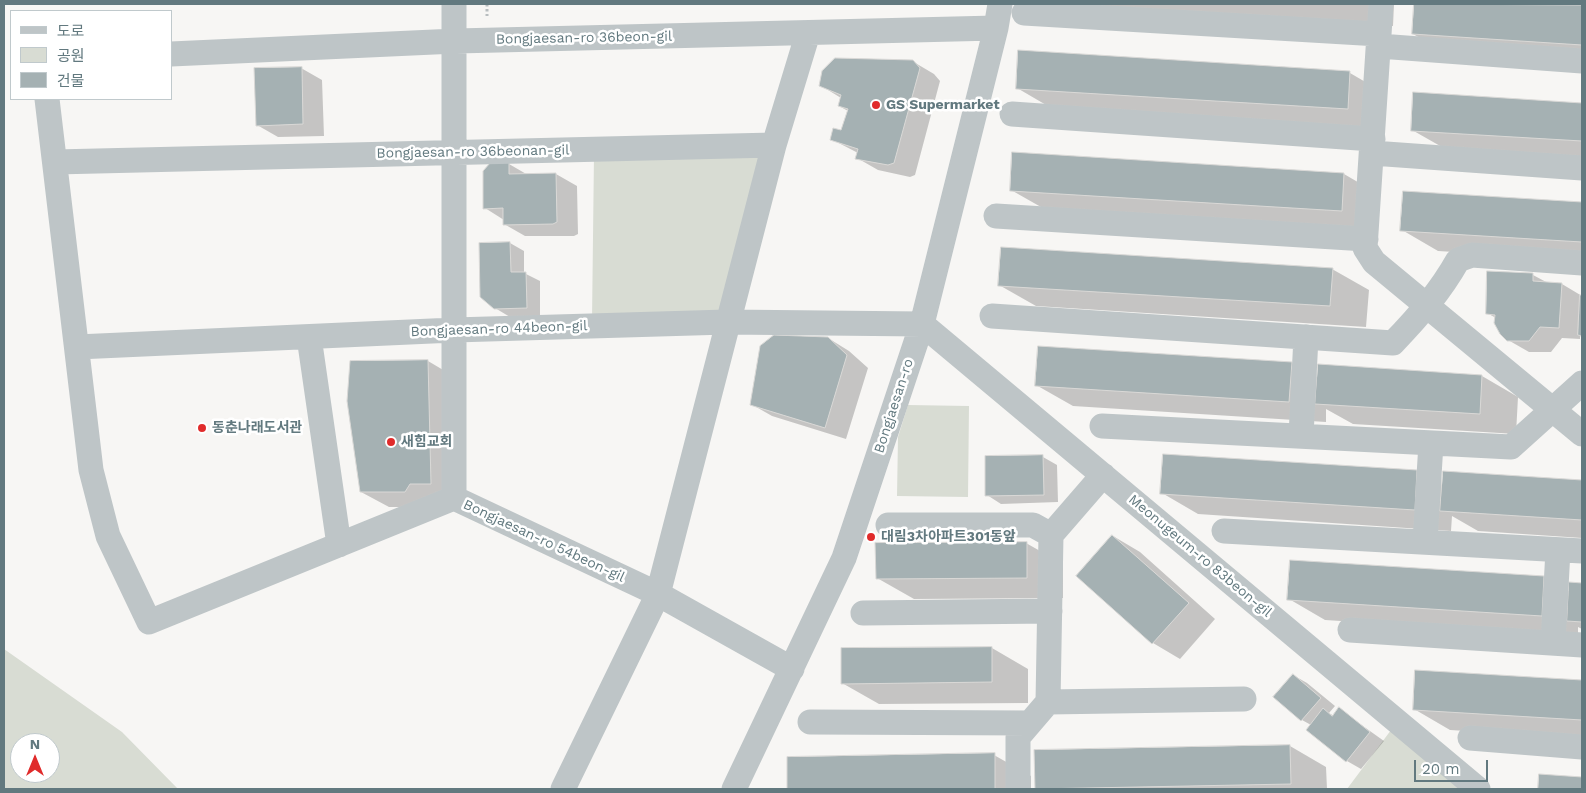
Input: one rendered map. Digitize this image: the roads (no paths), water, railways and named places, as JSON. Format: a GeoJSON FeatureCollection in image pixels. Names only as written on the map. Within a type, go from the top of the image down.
{"type":"FeatureCollection","features":[{"type":"Feature","properties":{"kind":"street"},"geometry":{"type":"LineString","coordinates":[[454,4],[456,41],[454,498]]}},
{"type":"Feature","properties":{"kind":"street","name":"Bongjaesan-ro"},"geometry":{"type":"LineString","coordinates":[[734,789],[844,558],[922,324],[996,28],[1000,4]]}},
{"type":"Feature","properties":{"kind":"street"},"geometry":{"type":"LineString","coordinates":[[1381,4],[1366,248],[1374,262],[1582,434]]}},
{"type":"Feature","properties":{"kind":"street"},"geometry":{"type":"LineString","coordinates":[[1024,14],[1379,40],[1582,61]]}},
{"type":"Feature","properties":{"kind":"street","name":"Bongjaesan-ro 36beon-gil"},"geometry":{"type":"LineString","coordinates":[[172,54],[456,41],[996,28]]}},
{"type":"Feature","properties":{"kind":"street"},"geometry":{"type":"LineString","coordinates":[[562,789],[658,594],[774,145],[808,33]]}},
{"type":"Feature","properties":{"kind":"street"},"geometry":{"type":"LineString","coordinates":[[47,100],[77,347]]}},
{"type":"Feature","properties":{"kind":"street"},"geometry":{"type":"LineString","coordinates":[[1012,114],[1372,146],[1582,168]]}},
{"type":"Feature","properties":{"kind":"street","name":"Bongjaesan-ro 36beonan-gil"},"geometry":{"type":"LineString","coordinates":[[55,162],[774,145]]}},
{"type":"Feature","properties":{"kind":"street"},"geometry":{"type":"LineString","coordinates":[[996,216],[1366,239]]}},
{"type":"Feature","properties":{"kind":"street"},"geometry":{"type":"LineString","coordinates":[[992,316],[1393,343],[1428,307],[1445,284],[1458,260],[1472,255],[1582,263]]}},
{"type":"Feature","properties":{"kind":"street","name":"Bongjaesan-ro 44beon-gil"},"geometry":{"type":"LineString","coordinates":[[77,347],[454,330],[727,322],[922,324]]}},
{"type":"Feature","properties":{"kind":"street","name":"Meonugeum-ro 83beon-gil"},"geometry":{"type":"LineString","coordinates":[[922,324],[1478,789]]}},
{"type":"Feature","properties":{"kind":"street"},"geometry":{"type":"LineString","coordinates":[[309,337],[339,545]]}},
{"type":"Feature","properties":{"kind":"street"},"geometry":{"type":"LineString","coordinates":[[1301,436],[1306,337]]}},
{"type":"Feature","properties":{"kind":"street","name":"Bongjaesan-ro 54beon-gil"},"geometry":{"type":"LineString","coordinates":[[77,347],[91,470],[98,499],[108,536],[149,622],[454,498],[658,594],[792,669]]}},
{"type":"Feature","properties":{"kind":"street"},"geometry":{"type":"LineString","coordinates":[[1102,426],[1511,447],[1582,383]]}},
{"type":"Feature","properties":{"kind":"street"},"geometry":{"type":"LineString","coordinates":[[1425,542],[1431,443]]}},
{"type":"Feature","properties":{"kind":"street"},"geometry":{"type":"LineString","coordinates":[[1018,789],[1018,737],[1048,702],[1051,535],[1102,475]]}},
{"type":"Feature","properties":{"kind":"street"},"geometry":{"type":"LineString","coordinates":[[888,525],[1033,525],[1051,535]]}},
{"type":"Feature","properties":{"kind":"street"},"geometry":{"type":"LineString","coordinates":[[1224,531],[1570,551],[1553,643]]}},
{"type":"Feature","properties":{"kind":"street"},"geometry":{"type":"LineString","coordinates":[[863,613],[1050,611]]}},
{"type":"Feature","properties":{"kind":"street"},"geometry":{"type":"LineString","coordinates":[[1350,630],[1582,645]]}},
{"type":"Feature","properties":{"kind":"street"},"geometry":{"type":"LineString","coordinates":[[1048,702],[1244,699]]}},
{"type":"Feature","properties":{"kind":"street"},"geometry":{"type":"LineString","coordinates":[[810,722],[1030,723]]}},
{"type":"Feature","properties":{"kind":"street"},"geometry":{"type":"LineString","coordinates":[[1470,738],[1582,747]]}},
{"type":"Feature","properties":{"kind":"place","name":"GS Supermarket"},"geometry":{"type":"Point","coordinates":[876,105]}},
{"type":"Feature","properties":{"kind":"place","name":"동춘나래도서관"},"geometry":{"type":"Point","coordinates":[202,428]}},
{"type":"Feature","properties":{"kind":"place","name":"새힘교회"},"geometry":{"type":"Point","coordinates":[391,442]}},
{"type":"Feature","properties":{"kind":"place","name":"대림3차아파트301동앞"},"geometry":{"type":"Point","coordinates":[871,537]}}]}
